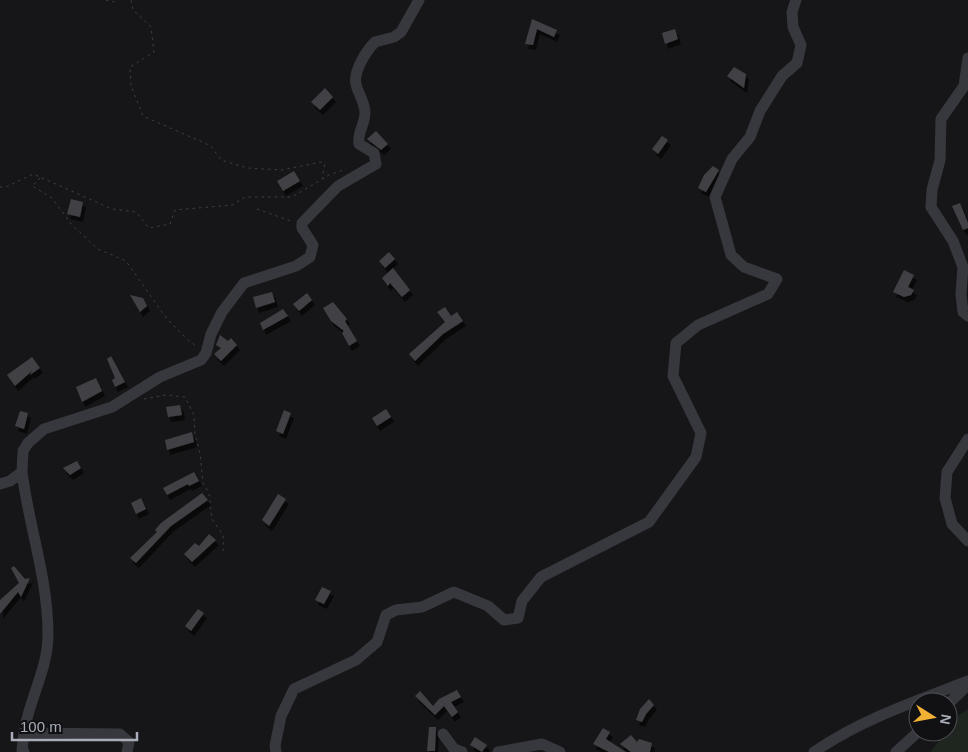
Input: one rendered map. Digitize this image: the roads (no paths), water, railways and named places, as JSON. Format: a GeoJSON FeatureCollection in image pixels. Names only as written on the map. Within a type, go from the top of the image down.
{"type":"FeatureCollection","features":[{"type":"Feature","properties":{"kind":"street"},"geometry":{"type":"LineString","coordinates":[[24,752],[22,750],[27,718],[44,667],[48,634],[40,557],[30,521],[22,472],[23,451],[28,443],[44,429],[112,407],[160,377],[201,360],[207,350],[210,334],[222,312],[244,283],[296,266],[310,257],[314,245],[302,228],[302,223],[338,186],[376,164],[374,153],[359,144],[358,138],[365,113],[356,76],[371,46],[375,42],[394,37],[400,32],[409,22],[419,0]]}},
{"type":"Feature","properties":{"kind":"street"},"geometry":{"type":"LineString","coordinates":[[276,752],[275,746],[281,716],[294,689],[356,660],[377,642],[386,615],[396,610],[422,607],[454,592],[488,606],[504,620],[518,618],[522,601],[541,577],[649,522],[696,458],[701,433],[673,376],[676,343],[698,325],[768,294],[777,279],[744,267],[731,256],[715,197],[732,159],[750,137],[760,111],[782,76],[797,63],[802,45],[792,27],[792,12],[796,0]]}},
{"type":"Feature","properties":{"kind":"street"},"geometry":{"type":"LineString","coordinates":[[968,58],[964,86],[941,119],[940,160],[932,190],[931,207],[953,241],[963,267],[961,294],[963,312],[968,316]]}},
{"type":"Feature","properties":{"kind":"street"},"geometry":{"type":"LineString","coordinates":[[968,439],[947,472],[945,498],[952,524],[968,542]]}},
{"type":"Feature","properties":{"kind":"street"},"geometry":{"type":"LineString","coordinates":[[0,484],[10,481],[22,472]]}},
{"type":"Feature","properties":{"kind":"street"},"geometry":{"type":"LineString","coordinates":[[814,752],[828,742],[904,705],[968,681]]}},
{"type":"Feature","properties":{"kind":"street"},"geometry":{"type":"LineString","coordinates":[[958,694],[968,685]]}},
{"type":"Feature","properties":{"kind":"street"},"geometry":{"type":"LineString","coordinates":[[24,734],[120,734],[130,742],[127,752]]}},
{"type":"Feature","properties":{"kind":"street"},"geometry":{"type":"LineString","coordinates":[[443,734],[454,748],[462,752]]}},
{"type":"Feature","properties":{"kind":"street"},"geometry":{"type":"LineString","coordinates":[[896,752],[908,741]]}},
{"type":"Feature","properties":{"kind":"street"},"geometry":{"type":"LineString","coordinates":[[498,752],[542,744],[560,752]]}}]}
